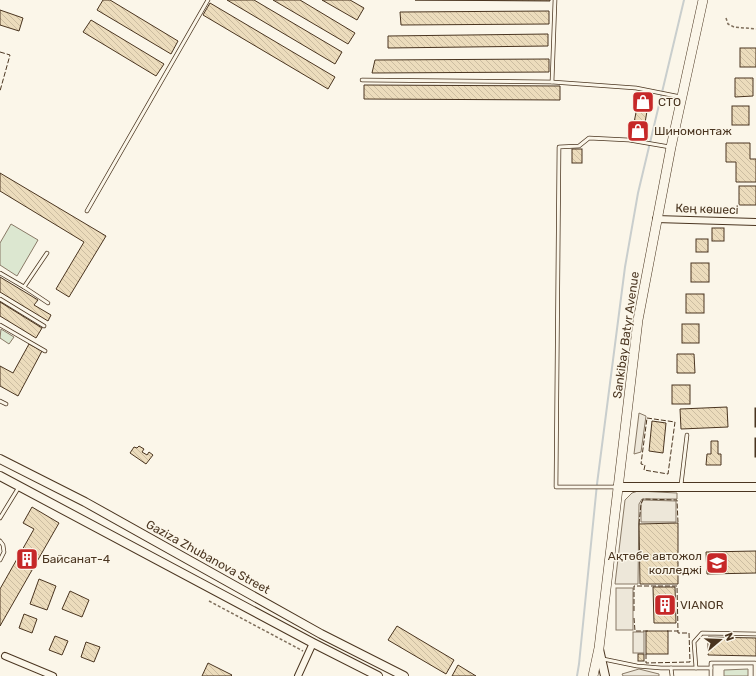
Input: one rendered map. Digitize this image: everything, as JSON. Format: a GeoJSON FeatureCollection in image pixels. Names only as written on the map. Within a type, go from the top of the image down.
{"type":"FeatureCollection","features":[{"type":"Feature","properties":{"kind":"main road","name":"Sankibay Batyr Avenue"},"geometry":{"type":"LineString","coordinates":[[593,676],[599,648],[638,320],[656,219],[703,0]]}},
{"type":"Feature","properties":{"kind":"street","name":"Кең көшесі"},"geometry":{"type":"LineString","coordinates":[[656,219],[756,222]]}},
{"type":"Feature","properties":{"kind":"street","name":"Gaziza Zhubanova Street"},"geometry":{"type":"LineString","coordinates":[[0,459],[86,502],[321,634],[404,676]]}},
{"type":"Feature","properties":{"kind":"street","name":"Gaziza Zhubanova Street"},"geometry":{"type":"LineString","coordinates":[[0,476],[313,643],[378,676]]}},
{"type":"Feature","properties":{"kind":"street"},"geometry":{"type":"LineString","coordinates":[[618,487],[756,487]]}},
{"type":"Feature","properties":{"kind":"street"},"geometry":{"type":"LineString","coordinates":[[298,676],[313,643]]}},
{"type":"Feature","properties":{"kind":"street"},"geometry":{"type":"LineString","coordinates":[[599,648],[605,676]]}},
{"type":"Feature","properties":{"kind":"street"},"geometry":{"type":"LineString","coordinates":[[5,656],[53,676]]}},
{"type":"Feature","properties":{"kind":"lane"},"geometry":{"type":"LineString","coordinates":[[87,211],[208,0]]}},
{"type":"Feature","properties":{"kind":"lane"},"geometry":{"type":"LineString","coordinates":[[552,82],[555,0]]}},
{"type":"Feature","properties":{"kind":"lane"},"geometry":{"type":"LineString","coordinates":[[362,80],[552,82],[636,88],[681,97]]}},
{"type":"Feature","properties":{"kind":"lane"},"geometry":{"type":"LineString","coordinates":[[618,487],[556,487],[559,147],[579,146],[589,138],[629,140],[671,147]]}},
{"type":"Feature","properties":{"kind":"lane"},"geometry":{"type":"LineString","coordinates":[[24,287],[47,253]]}},
{"type":"Feature","properties":{"kind":"lane"},"geometry":{"type":"LineString","coordinates":[[0,273],[48,303]]}},
{"type":"Feature","properties":{"kind":"lane"},"geometry":{"type":"LineString","coordinates":[[0,299],[44,326]]}},
{"type":"Feature","properties":{"kind":"lane"},"geometry":{"type":"LineString","coordinates":[[0,325],[44,351]]}},
{"type":"Feature","properties":{"kind":"lane"},"geometry":{"type":"LineString","coordinates":[[0,401],[6,404]]}},
{"type":"Feature","properties":{"kind":"lane"},"geometry":{"type":"LineString","coordinates":[[681,487],[687,435]]}},
{"type":"Feature","properties":{"kind":"lane"},"geometry":{"type":"LineString","coordinates":[[0,518],[20,486]]}},
{"type":"Feature","properties":{"kind":"lane"},"geometry":{"type":"LineString","coordinates":[[0,541],[4,552],[0,560]]}},
{"type":"Feature","properties":{"kind":"lane"},"geometry":{"type":"LineString","coordinates":[[696,668],[694,642],[702,633],[756,634]]}},
{"type":"Feature","properties":{"kind":"lane"},"geometry":{"type":"LineString","coordinates":[[601,658],[636,666],[711,668]]}},
{"type":"Feature","properties":{"kind":"lane"},"geometry":{"type":"LineString","coordinates":[[711,676],[711,663],[755,663],[755,676]]}},
{"type":"Feature","properties":{"kind":"lane"},"geometry":{"type":"LineString","coordinates":[[671,668],[672,676]]}},
{"type":"Feature","properties":{"kind":"path"},"geometry":{"type":"LineString","coordinates":[[726,18],[728,24],[734,27],[756,29]]}},
{"type":"Feature","properties":{"kind":"path"},"geometry":{"type":"LineString","coordinates":[[210,601],[308,654]]}},
{"type":"Feature","properties":{"kind":"green space"},"geometry":{"type":"Polygon","coordinates":[[[11,224],[38,240],[17,276],[0,265],[0,243],[11,224]]]}},
{"type":"Feature","properties":{"kind":"green space"},"geometry":{"type":"Polygon","coordinates":[[[1,329],[14,337],[9,344],[0,338],[1,329]]]}},
{"type":"Feature","properties":{"kind":"green space"},"geometry":{"type":"Polygon","coordinates":[[[748,669],[748,676],[724,676],[724,670],[748,669]]]}},
{"type":"Feature","properties":{"kind":"shaded area"},"geometry":{"type":"Polygon","coordinates":[[[639,413],[646,416],[641,452],[634,454],[639,413]]]}},
{"type":"Feature","properties":{"kind":"shaded area"},"geometry":{"type":"Polygon","coordinates":[[[638,491],[677,493],[677,499],[642,499],[639,504],[638,584],[615,584],[625,500],[632,493],[638,491]]]}},
{"type":"Feature","properties":{"kind":"shaded area"},"geometry":{"type":"Polygon","coordinates":[[[643,500],[676,501],[676,522],[641,522],[641,504],[643,500]]]}},
{"type":"Feature","properties":{"kind":"shaded area"},"geometry":{"type":"Polygon","coordinates":[[[616,588],[633,588],[633,630],[616,630],[616,588]]]}},
{"type":"Feature","properties":{"kind":"shaded area"},"geometry":{"type":"Polygon","coordinates":[[[633,632],[644,632],[644,653],[633,653],[633,632]]]}},
{"type":"Feature","properties":{"kind":"shaded area"},"geometry":{"type":"Polygon","coordinates":[[[639,669],[659,674],[659,676],[623,676],[622,674],[639,669]]]}},
{"type":"Feature","properties":{"kind":"building"},"geometry":{"type":"Polygon","coordinates":[[[103,0],[110,0],[178,41],[171,54],[97,10],[103,0]]]}},
{"type":"Feature","properties":{"kind":"building"},"geometry":{"type":"Polygon","coordinates":[[[227,0],[254,0],[342,52],[335,64],[227,0]]]}},
{"type":"Feature","properties":{"kind":"building"},"geometry":{"type":"Polygon","coordinates":[[[273,0],[300,0],[355,33],[348,44],[273,0]]]}},
{"type":"Feature","properties":{"kind":"building"},"geometry":{"type":"Polygon","coordinates":[[[322,0],[350,0],[364,8],[357,20],[322,0]]]}},
{"type":"Feature","properties":{"kind":"building"},"geometry":{"type":"Polygon","coordinates":[[[415,0],[550,0],[550,1],[415,0]]]}},
{"type":"Feature","properties":{"kind":"building"},"geometry":{"type":"Polygon","coordinates":[[[210,3],[335,77],[328,89],[203,15],[210,3]]]}},
{"type":"Feature","properties":{"kind":"building"},"geometry":{"type":"Polygon","coordinates":[[[0,10],[23,18],[19,31],[0,25],[0,10]]]}},
{"type":"Feature","properties":{"kind":"building"},"geometry":{"type":"Polygon","coordinates":[[[549,11],[549,24],[401,25],[400,12],[549,11]]]}},
{"type":"Feature","properties":{"kind":"building"},"geometry":{"type":"Polygon","coordinates":[[[91,20],[164,64],[156,76],[83,32],[91,20]]]}},
{"type":"Feature","properties":{"kind":"building"},"geometry":{"type":"Polygon","coordinates":[[[548,34],[548,46],[388,48],[388,36],[548,34]]]}},
{"type":"Feature","properties":{"kind":"building"},"geometry":{"type":"Polygon","coordinates":[[[740,48],[756,48],[756,67],[740,67],[740,48]]]}},
{"type":"Feature","properties":{"kind":"building"},"geometry":{"type":"Polygon","coordinates":[[[549,59],[549,72],[372,73],[375,60],[549,59]]]}},
{"type":"Feature","properties":{"kind":"building"},"geometry":{"type":"Polygon","coordinates":[[[735,78],[753,78],[753,96],[735,97],[735,78]]]}},
{"type":"Feature","properties":{"kind":"building"},"geometry":{"type":"Polygon","coordinates":[[[364,85],[560,86],[560,100],[364,99],[364,85]]]}},
{"type":"Feature","properties":{"kind":"building"},"geometry":{"type":"Polygon","coordinates":[[[639,97],[649,99],[643,135],[632,133],[639,97]]]}},
{"type":"Feature","properties":{"kind":"building"},"geometry":{"type":"Polygon","coordinates":[[[732,106],[749,106],[749,125],[732,125],[732,106]]]}},
{"type":"Feature","properties":{"kind":"building"},"geometry":{"type":"Polygon","coordinates":[[[726,143],[750,143],[750,159],[756,159],[756,182],[736,182],[736,162],[726,162],[726,143]]]}},
{"type":"Feature","properties":{"kind":"building"},"geometry":{"type":"Polygon","coordinates":[[[572,149],[582,149],[582,163],[572,163],[572,149]]]}},
{"type":"Feature","properties":{"kind":"building"},"geometry":{"type":"Polygon","coordinates":[[[0,173],[106,236],[69,297],[56,289],[84,242],[0,191],[0,173]]]}},
{"type":"Feature","properties":{"kind":"building"},"geometry":{"type":"Polygon","coordinates":[[[739,186],[756,186],[756,205],[739,205],[739,186]]]}},
{"type":"Feature","properties":{"kind":"building"},"geometry":{"type":"Polygon","coordinates":[[[712,228],[724,228],[724,241],[712,241],[712,228]]]}},
{"type":"Feature","properties":{"kind":"building"},"geometry":{"type":"Polygon","coordinates":[[[696,239],[708,239],[708,252],[696,252],[696,239]]]}},
{"type":"Feature","properties":{"kind":"building"},"geometry":{"type":"Polygon","coordinates":[[[691,263],[709,263],[709,282],[691,282],[691,263]]]}},
{"type":"Feature","properties":{"kind":"building"},"geometry":{"type":"Polygon","coordinates":[[[0,277],[38,300],[34,305],[51,315],[48,321],[0,292],[0,277]]]}},
{"type":"Feature","properties":{"kind":"building"},"geometry":{"type":"Polygon","coordinates":[[[686,294],[704,294],[704,313],[686,313],[686,294]]]}},
{"type":"Feature","properties":{"kind":"building"},"geometry":{"type":"Polygon","coordinates":[[[0,302],[42,328],[36,338],[0,316],[0,302]]]}},
{"type":"Feature","properties":{"kind":"building"},"geometry":{"type":"Polygon","coordinates":[[[682,324],[699,324],[699,343],[682,343],[682,324]]]}},
{"type":"Feature","properties":{"kind":"building"},"geometry":{"type":"Polygon","coordinates":[[[29,344],[42,351],[18,396],[0,386],[0,366],[13,373],[29,344]]]}},
{"type":"Feature","properties":{"kind":"building"},"geometry":{"type":"Polygon","coordinates":[[[677,354],[694,354],[695,373],[677,373],[677,354]]]}},
{"type":"Feature","properties":{"kind":"building"},"geometry":{"type":"Polygon","coordinates":[[[672,385],[690,385],[690,404],[672,404],[672,385]]]}},
{"type":"Feature","properties":{"kind":"building"},"geometry":{"type":"Polygon","coordinates":[[[727,407],[728,427],[681,429],[680,409],[727,407]]]}},
{"type":"Feature","properties":{"kind":"building"},"geometry":{"type":"Polygon","coordinates":[[[756,408],[756,427],[755,427],[756,408]]]}},
{"type":"Feature","properties":{"kind":"building"},"geometry":{"type":"Polygon","coordinates":[[[652,421],[666,423],[663,453],[649,451],[652,421]]]}},
{"type":"Feature","properties":{"kind":"building"},"geometry":{"type":"Polygon","coordinates":[[[756,438],[756,457],[755,457],[756,438]]]}},
{"type":"Feature","properties":{"kind":"building"},"geometry":{"type":"Polygon","coordinates":[[[711,441],[718,441],[718,454],[721,454],[721,465],[706,465],[707,454],[711,454],[711,441]]]}},
{"type":"Feature","properties":{"kind":"building"},"geometry":{"type":"Polygon","coordinates":[[[139,446],[144,449],[142,452],[147,455],[149,452],[153,455],[146,464],[130,453],[134,447],[137,448],[139,446]]]}},
{"type":"Feature","properties":{"kind":"building","name":"Байсанат-4"},"geometry":{"type":"Polygon","coordinates":[[[32,507],[59,523],[0,626],[0,589],[34,529],[23,523],[32,507]]]}},
{"type":"Feature","properties":{"kind":"building"},"geometry":{"type":"Polygon","coordinates":[[[678,523],[678,584],[640,584],[639,524],[678,523]]]}},
{"type":"Feature","properties":{"kind":"building"},"geometry":{"type":"Polygon","coordinates":[[[756,551],[756,573],[707,574],[706,552],[756,551]]]}},
{"type":"Feature","properties":{"kind":"building"},"geometry":{"type":"Polygon","coordinates":[[[39,579],[56,586],[47,610],[30,604],[39,579]]]}},
{"type":"Feature","properties":{"kind":"building","name":"VIANOR"},"geometry":{"type":"Polygon","coordinates":[[[653,587],[675,587],[676,623],[654,623],[653,587]]]}},
{"type":"Feature","properties":{"kind":"building"},"geometry":{"type":"Polygon","coordinates":[[[70,591],[89,600],[82,617],[62,609],[70,591]]]}},
{"type":"Feature","properties":{"kind":"building"},"geometry":{"type":"Polygon","coordinates":[[[24,614],[37,619],[32,633],[19,628],[24,614]]]}},
{"type":"Feature","properties":{"kind":"building"},"geometry":{"type":"Polygon","coordinates":[[[397,626],[454,660],[446,674],[388,640],[397,626]]]}},
{"type":"Feature","properties":{"kind":"building"},"geometry":{"type":"Polygon","coordinates":[[[646,631],[668,631],[668,654],[646,654],[646,631]]]}},
{"type":"Feature","properties":{"kind":"building"},"geometry":{"type":"Polygon","coordinates":[[[55,636],[68,641],[62,655],[49,650],[55,636]]]}},
{"type":"Feature","properties":{"kind":"building"},"geometry":{"type":"Polygon","coordinates":[[[708,637],[756,638],[756,656],[708,655],[708,637]]]}},
{"type":"Feature","properties":{"kind":"building"},"geometry":{"type":"Polygon","coordinates":[[[86,642],[100,647],[94,662],[81,657],[86,642]]]}},
{"type":"Feature","properties":{"kind":"building"},"geometry":{"type":"Polygon","coordinates":[[[638,654],[644,654],[644,661],[638,661],[638,654]]]}},
{"type":"Feature","properties":{"kind":"building"},"geometry":{"type":"Polygon","coordinates":[[[208,663],[232,675],[202,676],[208,663]]]}},
{"type":"Feature","properties":{"kind":"building"},"geometry":{"type":"Polygon","coordinates":[[[458,665],[476,676],[452,676],[458,665]]]}},
{"type":"Feature","properties":{"kind":"waterway"},"geometry":{"type":"LineString","coordinates":[[577,676],[597,484],[625,267],[638,193],[684,0]]}},
{"type":"Feature","properties":{"kind":"fence"},"geometry":{"type":"LineString","coordinates":[[0,52],[10,55],[0,91]]}},
{"type":"Feature","properties":{"kind":"fence"},"geometry":{"type":"LineString","coordinates":[[647,418],[675,422],[668,474],[644,470],[645,465],[641,464],[647,418]]}},
{"type":"Feature","properties":{"kind":"fence"},"geometry":{"type":"LineString","coordinates":[[639,524],[643,499],[677,500],[678,523]]}},
{"type":"Feature","properties":{"kind":"fence"},"geometry":{"type":"LineString","coordinates":[[634,611],[634,586],[677,586],[678,631],[666,631]]}},
{"type":"Feature","properties":{"kind":"fence"},"geometry":{"type":"LineString","coordinates":[[634,618],[635,631],[648,631]]}},
{"type":"Feature","properties":{"kind":"fence"},"geometry":{"type":"LineString","coordinates":[[646,654],[646,663],[690,662],[689,633],[678,633],[678,631]]}},
{"type":"Feature","properties":{"kind":"place","name":"СТО"},"geometry":{"type":"Point","coordinates":[643,102]}},
{"type":"Feature","properties":{"kind":"place","name":"Шиномонтаж"},"geometry":{"type":"Point","coordinates":[638,131]}},
{"type":"Feature","properties":{"kind":"place","name":"Байсанат-4"},"geometry":{"type":"Point","coordinates":[27,559]}},
{"type":"Feature","properties":{"kind":"place","name":"Ақтөбе автожол колледжі"},"geometry":{"type":"Point","coordinates":[717,563]}},
{"type":"Feature","properties":{"kind":"place","name":"VIANOR"},"geometry":{"type":"Point","coordinates":[665,605]}}]}
